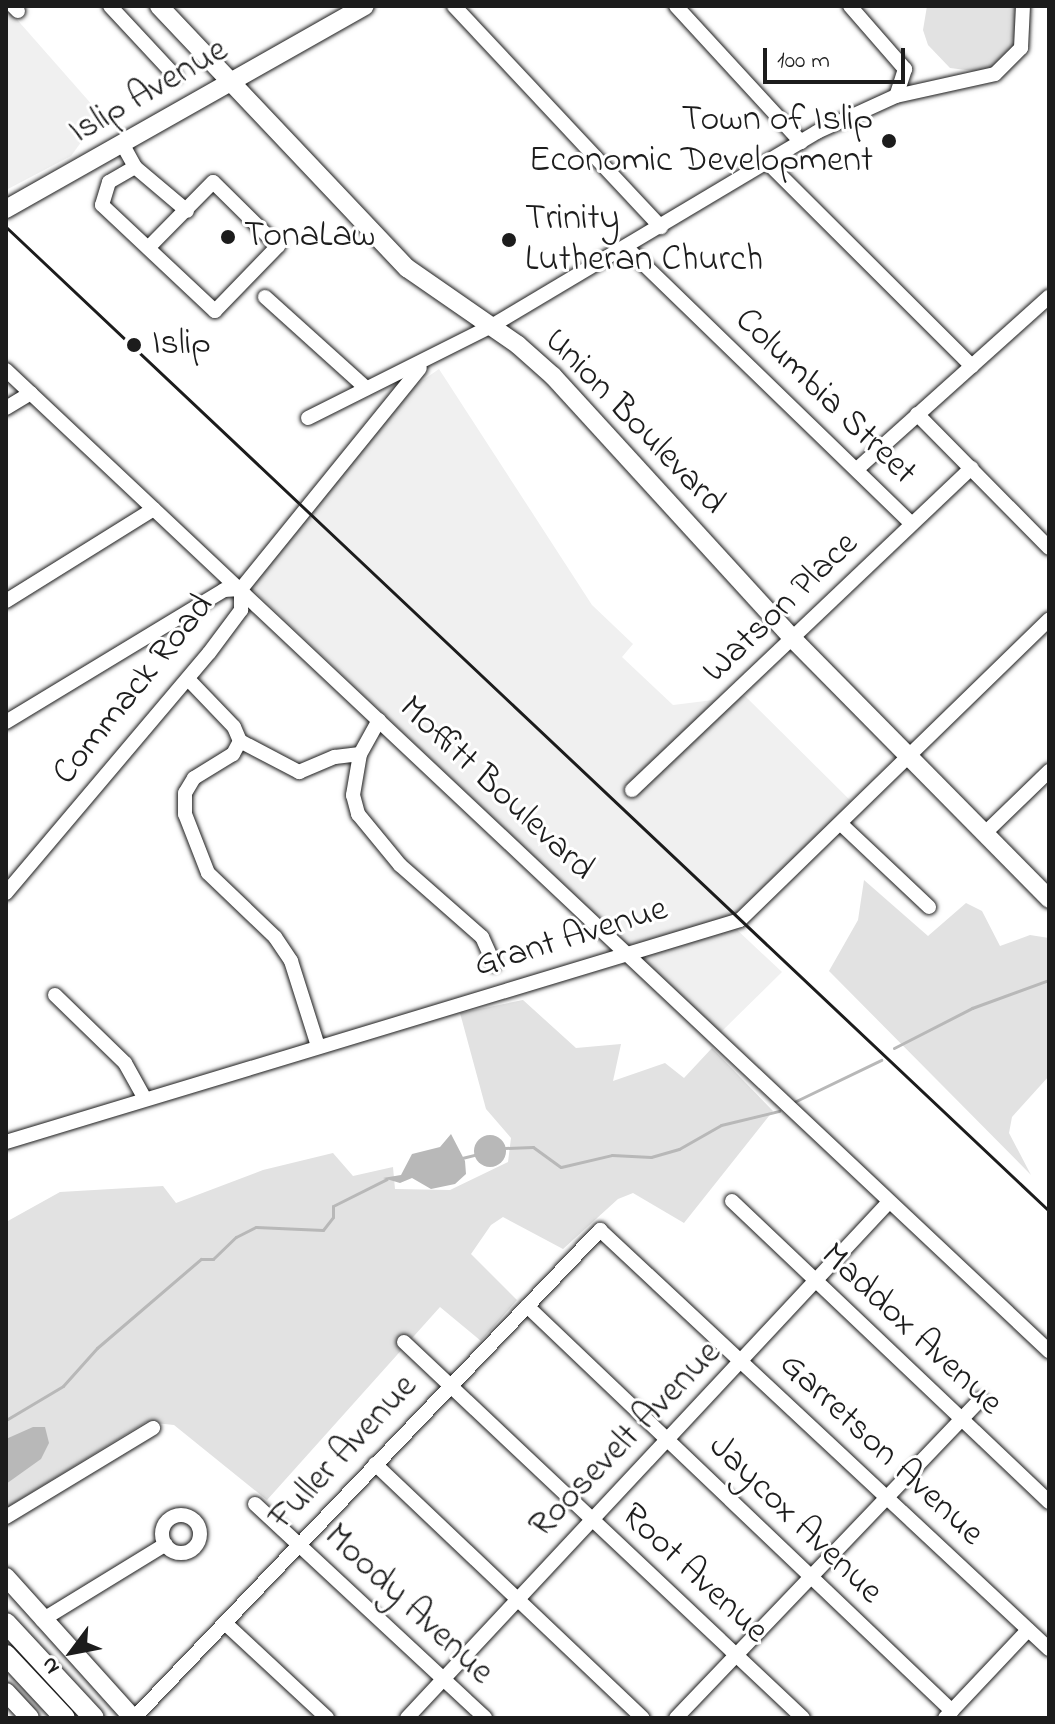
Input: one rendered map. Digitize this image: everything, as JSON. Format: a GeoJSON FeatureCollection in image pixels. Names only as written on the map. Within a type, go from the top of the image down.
{"type":"FeatureCollection","features":[{"type":"Feature","properties":{"kind":"highway"},"geometry":{"type":"LineString","coordinates":[[6,1623],[94,1718]]}},
{"type":"Feature","properties":{"kind":"highway"},"geometry":{"type":"LineString","coordinates":[[6,1655],[65,1718]]}},
{"type":"Feature","properties":{"kind":"main road","name":"Union Boulevard"},"geometry":{"type":"LineString","coordinates":[[159,6],[407,268],[553,376],[793,639],[906,758],[1049,899]]}},
{"type":"Feature","properties":{"kind":"main road","name":"Islip Avenue"},"geometry":{"type":"LineString","coordinates":[[6,209],[117,150],[229,81],[365,6]]}},
{"type":"Feature","properties":{"kind":"main road"},"geometry":{"type":"LineString","coordinates":[[6,1577],[133,1718]]}},
{"type":"Feature","properties":{"kind":"main road"},"geometry":{"type":"LineString","coordinates":[[6,1692],[30,1718]]}},
{"type":"Feature","properties":{"kind":"street"},"geometry":{"type":"LineString","coordinates":[[110,6],[175,76]]}},
{"type":"Feature","properties":{"kind":"street"},"geometry":{"type":"LineString","coordinates":[[454,6],[661,227]]}},
{"type":"Feature","properties":{"kind":"street"},"geometry":{"type":"LineString","coordinates":[[676,6],[801,142]]}},
{"type":"Feature","properties":{"kind":"street"},"geometry":{"type":"LineString","coordinates":[[850,6],[905,69],[896,96]]}},
{"type":"Feature","properties":{"kind":"street"},"geometry":{"type":"LineString","coordinates":[[308,418],[380,380],[423,365],[801,142],[896,96],[983,77],[1005,67],[1025,36],[1023,6]]}},
{"type":"Feature","properties":{"kind":"street"},"geometry":{"type":"LineString","coordinates":[[117,150],[187,211]]}},
{"type":"Feature","properties":{"kind":"street"},"geometry":{"type":"LineString","coordinates":[[117,150],[121,175]]}},
{"type":"Feature","properties":{"kind":"street"},"geometry":{"type":"LineString","coordinates":[[768,163],[972,366]]}},
{"type":"Feature","properties":{"kind":"street"},"geometry":{"type":"LineString","coordinates":[[135,167],[104,190],[102,205],[215,311],[278,246],[213,182],[149,247]]}},
{"type":"Feature","properties":{"kind":"street","name":"Columbia Street"},"geometry":{"type":"LineString","coordinates":[[626,247],[912,524]]}},
{"type":"Feature","properties":{"kind":"street"},"geometry":{"type":"LineString","coordinates":[[265,297],[366,388]]}},
{"type":"Feature","properties":{"kind":"street"},"geometry":{"type":"LineString","coordinates":[[857,469],[1049,297]]}},
{"type":"Feature","properties":{"kind":"street","name":"Commack Road"},"geometry":{"type":"LineString","coordinates":[[6,893],[188,679],[241,610],[241,589],[298,521],[393,397],[423,365]]}},
{"type":"Feature","properties":{"kind":"street","name":"Moffitt Boulevard"},"geometry":{"type":"LineString","coordinates":[[6,370],[626,952],[888,1203],[1049,1351]]}},
{"type":"Feature","properties":{"kind":"street"},"geometry":{"type":"LineString","coordinates":[[380,380],[393,397]]}},
{"type":"Feature","properties":{"kind":"street"},"geometry":{"type":"LineString","coordinates":[[6,408],[31,393]]}},
{"type":"Feature","properties":{"kind":"street"},"geometry":{"type":"LineString","coordinates":[[917,414],[1049,548]]}},
{"type":"Feature","properties":{"kind":"street","name":"Watson Place"},"geometry":{"type":"LineString","coordinates":[[632,790],[971,468]]}},
{"type":"Feature","properties":{"kind":"street"},"geometry":{"type":"LineString","coordinates":[[7,597],[154,509]]}},
{"type":"Feature","properties":{"kind":"street"},"geometry":{"type":"LineString","coordinates":[[6,722],[224,590],[241,589]]}},
{"type":"Feature","properties":{"kind":"street","name":"Grant Avenue"},"geometry":{"type":"LineString","coordinates":[[6,1142],[740,920],[1049,619]]}},
{"type":"Feature","properties":{"kind":"street"},"geometry":{"type":"LineString","coordinates":[[188,679],[234,727],[240,741],[299,772],[335,757],[360,754]]}},
{"type":"Feature","properties":{"kind":"street"},"geometry":{"type":"LineString","coordinates":[[379,720],[360,754],[353,795],[358,814],[400,865],[482,937],[494,964]]}},
{"type":"Feature","properties":{"kind":"street"},"geometry":{"type":"LineString","coordinates":[[240,741],[233,754],[194,778],[185,793],[185,814],[208,873],[275,937],[291,961],[318,1046]]}},
{"type":"Feature","properties":{"kind":"street"},"geometry":{"type":"LineString","coordinates":[[984,834],[1049,771]]}},
{"type":"Feature","properties":{"kind":"street"},"geometry":{"type":"LineString","coordinates":[[841,824],[929,907]]}},
{"type":"Feature","properties":{"kind":"street"},"geometry":{"type":"LineString","coordinates":[[55,995],[125,1063],[145,1099]]}},
{"type":"Feature","properties":{"kind":"street","name":"Maddox Avenue"},"geometry":{"type":"LineString","coordinates":[[732,1201],[1049,1502]]}},
{"type":"Feature","properties":{"kind":"street","name":"Roosevelt Avenue"},"geometry":{"type":"LineString","coordinates":[[407,1718],[888,1203]]}},
{"type":"Feature","properties":{"kind":"street","name":"Fuller Avenue"},"geometry":{"type":"LineString","coordinates":[[133,1718],[600,1230]]}},
{"type":"Feature","properties":{"kind":"street","name":"Garretson Avenue"},"geometry":{"type":"LineString","coordinates":[[600,1230],[1049,1649]]}},
{"type":"Feature","properties":{"kind":"street","name":"Jaycox Avenue"},"geometry":{"type":"LineString","coordinates":[[527,1306],[811,1576],[949,1714]]}},
{"type":"Feature","properties":{"kind":"street","name":"Root Avenue"},"geometry":{"type":"LineString","coordinates":[[404,1342],[803,1718]]}},
{"type":"Feature","properties":{"kind":"street"},"geometry":{"type":"LineString","coordinates":[[676,1718],[981,1399]]}},
{"type":"Feature","properties":{"kind":"street"},"geometry":{"type":"LineString","coordinates":[[6,1517],[153,1428]]}},
{"type":"Feature","properties":{"kind":"street"},"geometry":{"type":"LineString","coordinates":[[375,1464],[643,1718]]}},
{"type":"Feature","properties":{"kind":"street","name":"Moody Avenue"},"geometry":{"type":"LineString","coordinates":[[255,1504],[485,1718]]}},
{"type":"Feature","properties":{"kind":"street"},"geometry":{"type":"LineString","coordinates":[[42,1620],[166,1544]]}},
{"type":"Feature","properties":{"kind":"street"},"geometry":{"type":"LineString","coordinates":[[226,1624],[327,1718]]}},
{"type":"Feature","properties":{"kind":"street"},"geometry":{"type":"LineString","coordinates":[[949,1714],[1028,1630]]}},
{"type":"Feature","properties":{"kind":"shaded area"},"geometry":{"type":"Polygon","coordinates":[[[927,6],[1018,6],[1019,39],[999,66],[983,72],[950,68],[928,45],[923,30],[927,6]]]}},
{"type":"Feature","properties":{"kind":"shaded area"},"geometry":{"type":"Polygon","coordinates":[[[6,7],[101,115],[71,156],[6,190],[6,7]]]}},
{"type":"Feature","properties":{"kind":"shaded area"},"geometry":{"type":"Polygon","coordinates":[[[439,369],[592,605],[633,644],[622,657],[673,705],[745,696],[860,810],[734,927],[782,972],[720,1033],[250,587],[403,394],[439,369]]]}},
{"type":"Feature","properties":{"kind":"shaded area"},"geometry":{"type":"Polygon","coordinates":[[[864,880],[928,936],[966,903],[982,911],[1000,946],[1030,935],[1049,938],[1049,1076],[1012,1117],[1009,1133],[1031,1175],[829,971],[858,920],[864,880]]]}},
{"type":"Feature","properties":{"kind":"shaded area"},"geometry":{"type":"Polygon","coordinates":[[[523,1000],[576,1048],[621,1044],[613,1081],[665,1063],[684,1078],[712,1048],[773,1111],[684,1223],[633,1193],[618,1199],[563,1249],[503,1217],[491,1225],[471,1254],[517,1300],[481,1341],[440,1307],[267,1500],[174,1425],[146,1422],[6,1508],[6,1222],[60,1192],[163,1186],[176,1203],[263,1170],[333,1153],[353,1176],[393,1167],[395,1189],[450,1190],[508,1162],[511,1138],[486,1109],[460,1013],[523,1000]]]}},
{"type":"Feature","properties":{"kind":"shaded area"},"geometry":{"type":"Polygon","coordinates":[[[451,1134],[465,1161],[466,1174],[455,1184],[431,1189],[412,1178],[400,1183],[383,1178],[401,1175],[412,1154],[440,1147],[451,1134]]]}},
{"type":"Feature","properties":{"kind":"shaded area"},"geometry":{"type":"Polygon","coordinates":[[[490,1135],[502,1139],[506,1151],[502,1163],[490,1167],[478,1163],[474,1151],[478,1139],[490,1135]]]}},
{"type":"Feature","properties":{"kind":"shaded area"},"geometry":{"type":"Polygon","coordinates":[[[33,1427],[45,1427],[49,1443],[41,1459],[6,1484],[6,1439],[33,1427]]]}},
{"type":"Feature","properties":{"kind":"waterway"},"geometry":{"type":"LineString","coordinates":[[894,1048],[972,1008],[1049,980]]}},
{"type":"Feature","properties":{"kind":"waterway"},"geometry":{"type":"LineString","coordinates":[[794,1102],[881,1060]]}},
{"type":"Feature","properties":{"kind":"waterway"},"geometry":{"type":"LineString","coordinates":[[505,1148],[533,1147],[561,1167],[612,1155],[651,1157],[679,1149],[721,1125],[779,1111]]}},
{"type":"Feature","properties":{"kind":"waterway"},"geometry":{"type":"LineString","coordinates":[[462,1158],[478,1154]]}},
{"type":"Feature","properties":{"kind":"waterway"},"geometry":{"type":"LineString","coordinates":[[6,1420],[63,1386],[97,1348],[201,1259],[213,1259],[236,1237],[256,1227],[323,1230],[333,1217],[333,1206],[387,1179]]}},
{"type":"Feature","properties":{"kind":"railway"},"geometry":{"type":"LineString","coordinates":[[6,227],[1049,1211]]}},
{"type":"Feature","properties":{"kind":"place","name":"Town of Islip Economic Development"},"geometry":{"type":"Point","coordinates":[889,141]}},
{"type":"Feature","properties":{"kind":"place","name":"TonaLaw"},"geometry":{"type":"Point","coordinates":[228,237]}},
{"type":"Feature","properties":{"kind":"place","name":"Trinity Lutheran Church"},"geometry":{"type":"Point","coordinates":[509,240]}},
{"type":"Feature","properties":{"kind":"place","name":"Islip"},"geometry":{"type":"Point","coordinates":[134,345]}}]}
